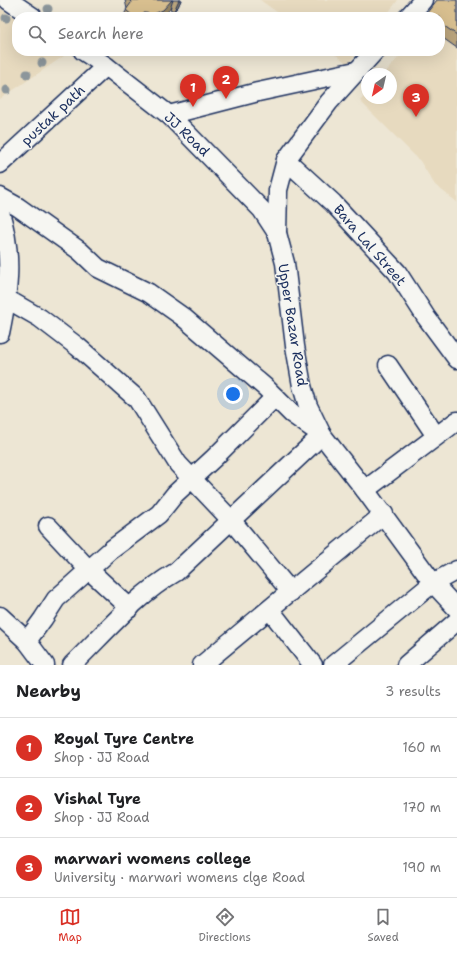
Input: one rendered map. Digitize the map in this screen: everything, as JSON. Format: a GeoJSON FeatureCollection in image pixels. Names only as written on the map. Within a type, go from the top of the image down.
{"type":"FeatureCollection","features":[{"type":"Feature","properties":{"kind":"street"},"geometry":{"type":"LineString","coordinates":[[8,0],[26,12]]}},
{"type":"Feature","properties":{"kind":"street"},"geometry":{"type":"LineString","coordinates":[[412,12],[423,0]]}},
{"type":"Feature","properties":{"kind":"street","name":"JJ Road"},"geometry":{"type":"LineString","coordinates":[[91,56],[106,66],[169,115],[262,210],[277,232]]}},
{"type":"Feature","properties":{"kind":"street"},"geometry":{"type":"LineString","coordinates":[[286,160],[329,102],[370,56]]}},
{"type":"Feature","properties":{"kind":"street","name":"pustak path"},"geometry":{"type":"LineString","coordinates":[[0,164],[106,66]]}},
{"type":"Feature","properties":{"kind":"street"},"geometry":{"type":"LineString","coordinates":[[169,115],[258,92],[356,71]]}},
{"type":"Feature","properties":{"kind":"street","name":"Upper Bazar Road"},"geometry":{"type":"LineString","coordinates":[[286,160],[278,190],[277,232],[284,263],[302,386],[308,406],[322,435],[384,514],[433,583],[457,610]]}},
{"type":"Feature","properties":{"kind":"street","name":"Bara Lal Street"},"geometry":{"type":"LineString","coordinates":[[286,160],[333,202],[397,272],[426,317],[457,359]]}},
{"type":"Feature","properties":{"kind":"street"},"geometry":{"type":"LineString","coordinates":[[0,197],[18,207],[80,251],[98,268],[149,293],[183,317],[275,397],[292,414],[322,435],[176,572],[162,580],[130,608],[72,665]]}},
{"type":"Feature","properties":{"kind":"street"},"geometry":{"type":"LineString","coordinates":[[0,212],[9,250],[0,333]]}},
{"type":"Feature","properties":{"kind":"street"},"geometry":{"type":"LineString","coordinates":[[3,298],[40,318],[90,357],[137,399],[178,464],[230,520],[290,592]]}},
{"type":"Feature","properties":{"kind":"street"},"geometry":{"type":"LineString","coordinates":[[388,365],[436,436]]}},
{"type":"Feature","properties":{"kind":"street"},"geometry":{"type":"LineString","coordinates":[[27,641],[44,619],[56,599],[71,584],[111,550],[159,514],[175,494],[275,397]]}},
{"type":"Feature","properties":{"kind":"street"},"geometry":{"type":"LineString","coordinates":[[365,490],[457,421]]}},
{"type":"Feature","properties":{"kind":"street"},"geometry":{"type":"LineString","coordinates":[[202,665],[384,514]]}},
{"type":"Feature","properties":{"kind":"street"},"geometry":{"type":"LineString","coordinates":[[48,526],[89,570],[130,608]]}},
{"type":"Feature","properties":{"kind":"street"},"geometry":{"type":"LineString","coordinates":[[333,665],[433,583],[457,570]]}},
{"type":"Feature","properties":{"kind":"street"},"geometry":{"type":"LineString","coordinates":[[270,610],[313,665]]}},
{"type":"Feature","properties":{"kind":"street"},"geometry":{"type":"LineString","coordinates":[[0,616],[27,641],[45,665]]}},
{"type":"Feature","properties":{"kind":"street"},"geometry":{"type":"LineString","coordinates":[[406,665],[457,621]]}},
{"type":"Feature","properties":{"kind":"shaded area"},"geometry":{"type":"Polygon","coordinates":[[[260,0],[398,0],[389,12],[277,12],[260,0]]]}},
{"type":"Feature","properties":{"kind":"shaded area"},"geometry":{"type":"Polygon","coordinates":[[[0,8],[12,17],[12,56],[64,56],[0,99],[0,8]]]}},
{"type":"Feature","properties":{"kind":"shaded area"},"geometry":{"type":"Polygon","coordinates":[[[445,38],[457,46],[457,202],[435,185],[420,161],[363,104],[397,104],[397,68],[389,68],[400,56],[445,56],[445,38]]]}},
{"type":"Feature","properties":{"kind":"shaded area"},"geometry":{"type":"Polygon","coordinates":[[[338,56],[354,56],[348,64],[338,56]]]}},
{"type":"Feature","properties":{"kind":"building"},"geometry":{"type":"Polygon","coordinates":[[[130,0],[172,0],[163,10],[158,12],[128,12],[126,10],[131,3],[130,0]]]}},
{"type":"Feature","properties":{"kind":"building"},"geometry":{"type":"Polygon","coordinates":[[[437,0],[457,0],[457,35],[445,27],[445,12],[428,12],[437,0]]]}},
{"type":"Feature","properties":{"kind":"place","name":"Vishal Tyre"},"geometry":{"type":"Point","coordinates":[226,99]}},
{"type":"Feature","properties":{"kind":"place","name":"Royal Tyre Centre"},"geometry":{"type":"Point","coordinates":[193,107]}},
{"type":"Feature","properties":{"kind":"place","name":"marwari womens college"},"geometry":{"type":"Point","coordinates":[416,117]}}]}
